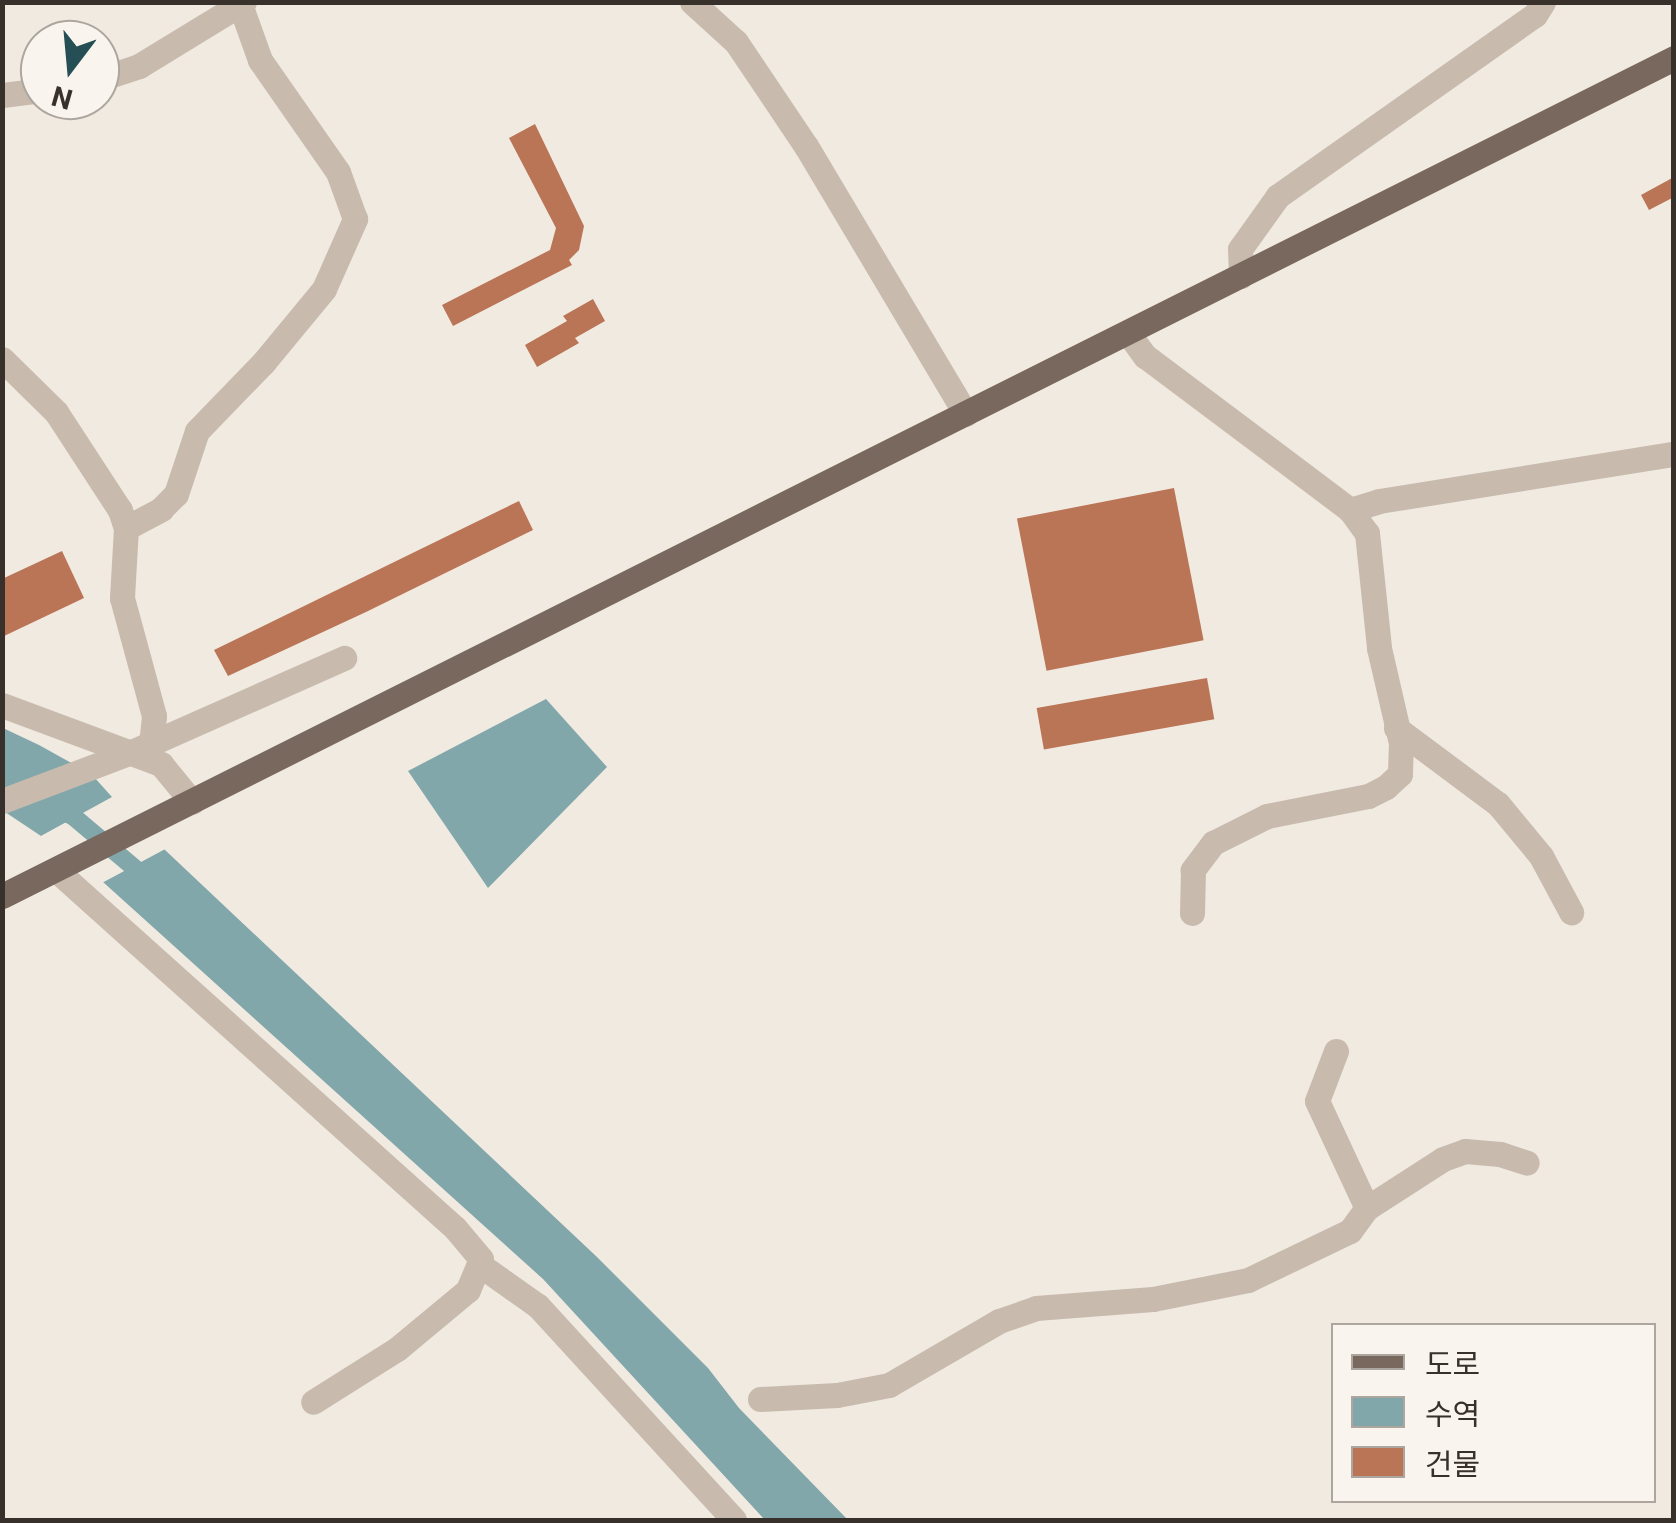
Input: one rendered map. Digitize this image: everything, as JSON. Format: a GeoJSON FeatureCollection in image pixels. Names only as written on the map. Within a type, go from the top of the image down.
{"type":"FeatureCollection","features":[{"type":"Feature","properties":{"kind":"main road"},"geometry":{"type":"LineString","coordinates":[[2,896],[1674,58]]}},
{"type":"Feature","properties":{"kind":"street"},"geometry":{"type":"LineString","coordinates":[[692,2],[736,42],[806,146],[966,414]]}},
{"type":"Feature","properties":{"kind":"street"},"geometry":{"type":"LineString","coordinates":[[1242,276],[1240,249],[1278,196],[1535,15],[1543,2]]}},
{"type":"Feature","properties":{"kind":"street"},"geometry":{"type":"LineString","coordinates":[[120,72],[138,66],[242,5],[260,60],[338,172],[356,220],[324,289],[263,364],[196,431],[176,494],[161,509],[126,528]]}},
{"type":"Feature","properties":{"kind":"street"},"geometry":{"type":"LineString","coordinates":[[1128,333],[1145,356],[1350,510],[1367,532],[1379,648],[1396,728],[1400,774],[1386,787],[1368,796],[1267,816],[1213,843],[1193,870],[1192,913]]}},
{"type":"Feature","properties":{"kind":"street"},"geometry":{"type":"LineString","coordinates":[[2,360],[56,412],[81,444],[126,528],[122,598],[154,716],[143,748]]}},
{"type":"Feature","properties":{"kind":"street"},"geometry":{"type":"LineString","coordinates":[[1350,510],[1379,502],[1634,464],[1674,454]]}},
{"type":"Feature","properties":{"kind":"street"},"geometry":{"type":"LineString","coordinates":[[2,801],[143,748],[344,658]]}},
{"type":"Feature","properties":{"kind":"street"},"geometry":{"type":"LineString","coordinates":[[2,705],[143,748],[160,764],[182,806]]}},
{"type":"Feature","properties":{"kind":"street"},"geometry":{"type":"LineString","coordinates":[[1396,728],[1498,804],[1541,856],[1571,912]]}},
{"type":"Feature","properties":{"kind":"street"},"geometry":{"type":"LineString","coordinates":[[56,870],[455,1228],[481,1259],[468,1290],[397,1349],[313,1402]]}},
{"type":"Feature","properties":{"kind":"street"},"geometry":{"type":"LineString","coordinates":[[1336,1051],[1316,1101],[1367,1208]]}},
{"type":"Feature","properties":{"kind":"street"},"geometry":{"type":"LineString","coordinates":[[760,1399],[837,1394],[889,1385],[998,1321],[1036,1308],[1153,1299],[1248,1280],[1350,1231],[1367,1208],[1405,1181],[1465,1151],[1500,1154],[1527,1163]]}},
{"type":"Feature","properties":{"kind":"street"},"geometry":{"type":"LineString","coordinates":[[480,1265],[538,1306],[734,1520]]}},
{"type":"Feature","properties":{"kind":"water"},"geometry":{"type":"Polygon","coordinates":[[[546,699],[607,767],[488,888],[408,771],[546,699]]]}},
{"type":"Feature","properties":{"kind":"water"},"geometry":{"type":"Polygon","coordinates":[[[3,728],[39,745],[75,765],[3,792],[3,728]]]}},
{"type":"Feature","properties":{"kind":"water"},"geometry":{"type":"Polygon","coordinates":[[[94,777],[112,797],[41,836],[5,812],[94,777]]]}},
{"type":"Feature","properties":{"kind":"water"},"geometry":{"type":"Polygon","coordinates":[[[164,849],[597,1257],[708,1368],[739,1408],[848,1520],[765,1520],[543,1279],[103,882],[164,849]]]}},
{"type":"Feature","properties":{"kind":"pier"},"geometry":{"type":"Polygon","coordinates":[[[117,795],[115,801],[44,841],[36,839],[117,795]]]}},
{"type":"Feature","properties":{"kind":"pier"},"geometry":{"type":"Polygon","coordinates":[[[162,845],[169,847],[98,885],[100,878],[162,845]]]}},
{"type":"Feature","properties":{"kind":"building"},"geometry":{"type":"Polygon","coordinates":[[[535,124],[584,226],[579,250],[569,260],[572,265],[453,326],[442,305],[550,250],[556,228],[509,138],[535,124]]]}},
{"type":"Feature","properties":{"kind":"building"},"geometry":{"type":"Polygon","coordinates":[[[1674,177],[1674,197],[1649,210],[1641,195],[1674,177]]]}},
{"type":"Feature","properties":{"kind":"building"},"geometry":{"type":"Polygon","coordinates":[[[593,299],[605,321],[575,338],[579,343],[537,367],[525,345],[567,321],[563,316],[593,299]]]}},
{"type":"Feature","properties":{"kind":"building"},"geometry":{"type":"Polygon","coordinates":[[[1174,488],[1204,640],[1047,671],[1017,519],[1174,488]]]}},
{"type":"Feature","properties":{"kind":"building"},"geometry":{"type":"Polygon","coordinates":[[[519,501],[533,530],[228,676],[214,650],[519,501]]]}},
{"type":"Feature","properties":{"kind":"building"},"geometry":{"type":"Polygon","coordinates":[[[62,551],[84,598],[2,637],[2,579],[62,551]]]}},
{"type":"Feature","properties":{"kind":"building"},"geometry":{"type":"Polygon","coordinates":[[[1207,678],[1214,719],[1044,749],[1037,708],[1207,678]]]}},
{"type":"Feature","properties":{"kind":"waterway"},"geometry":{"type":"LineString","coordinates":[[57,808],[74,817],[150,881]]}}]}
